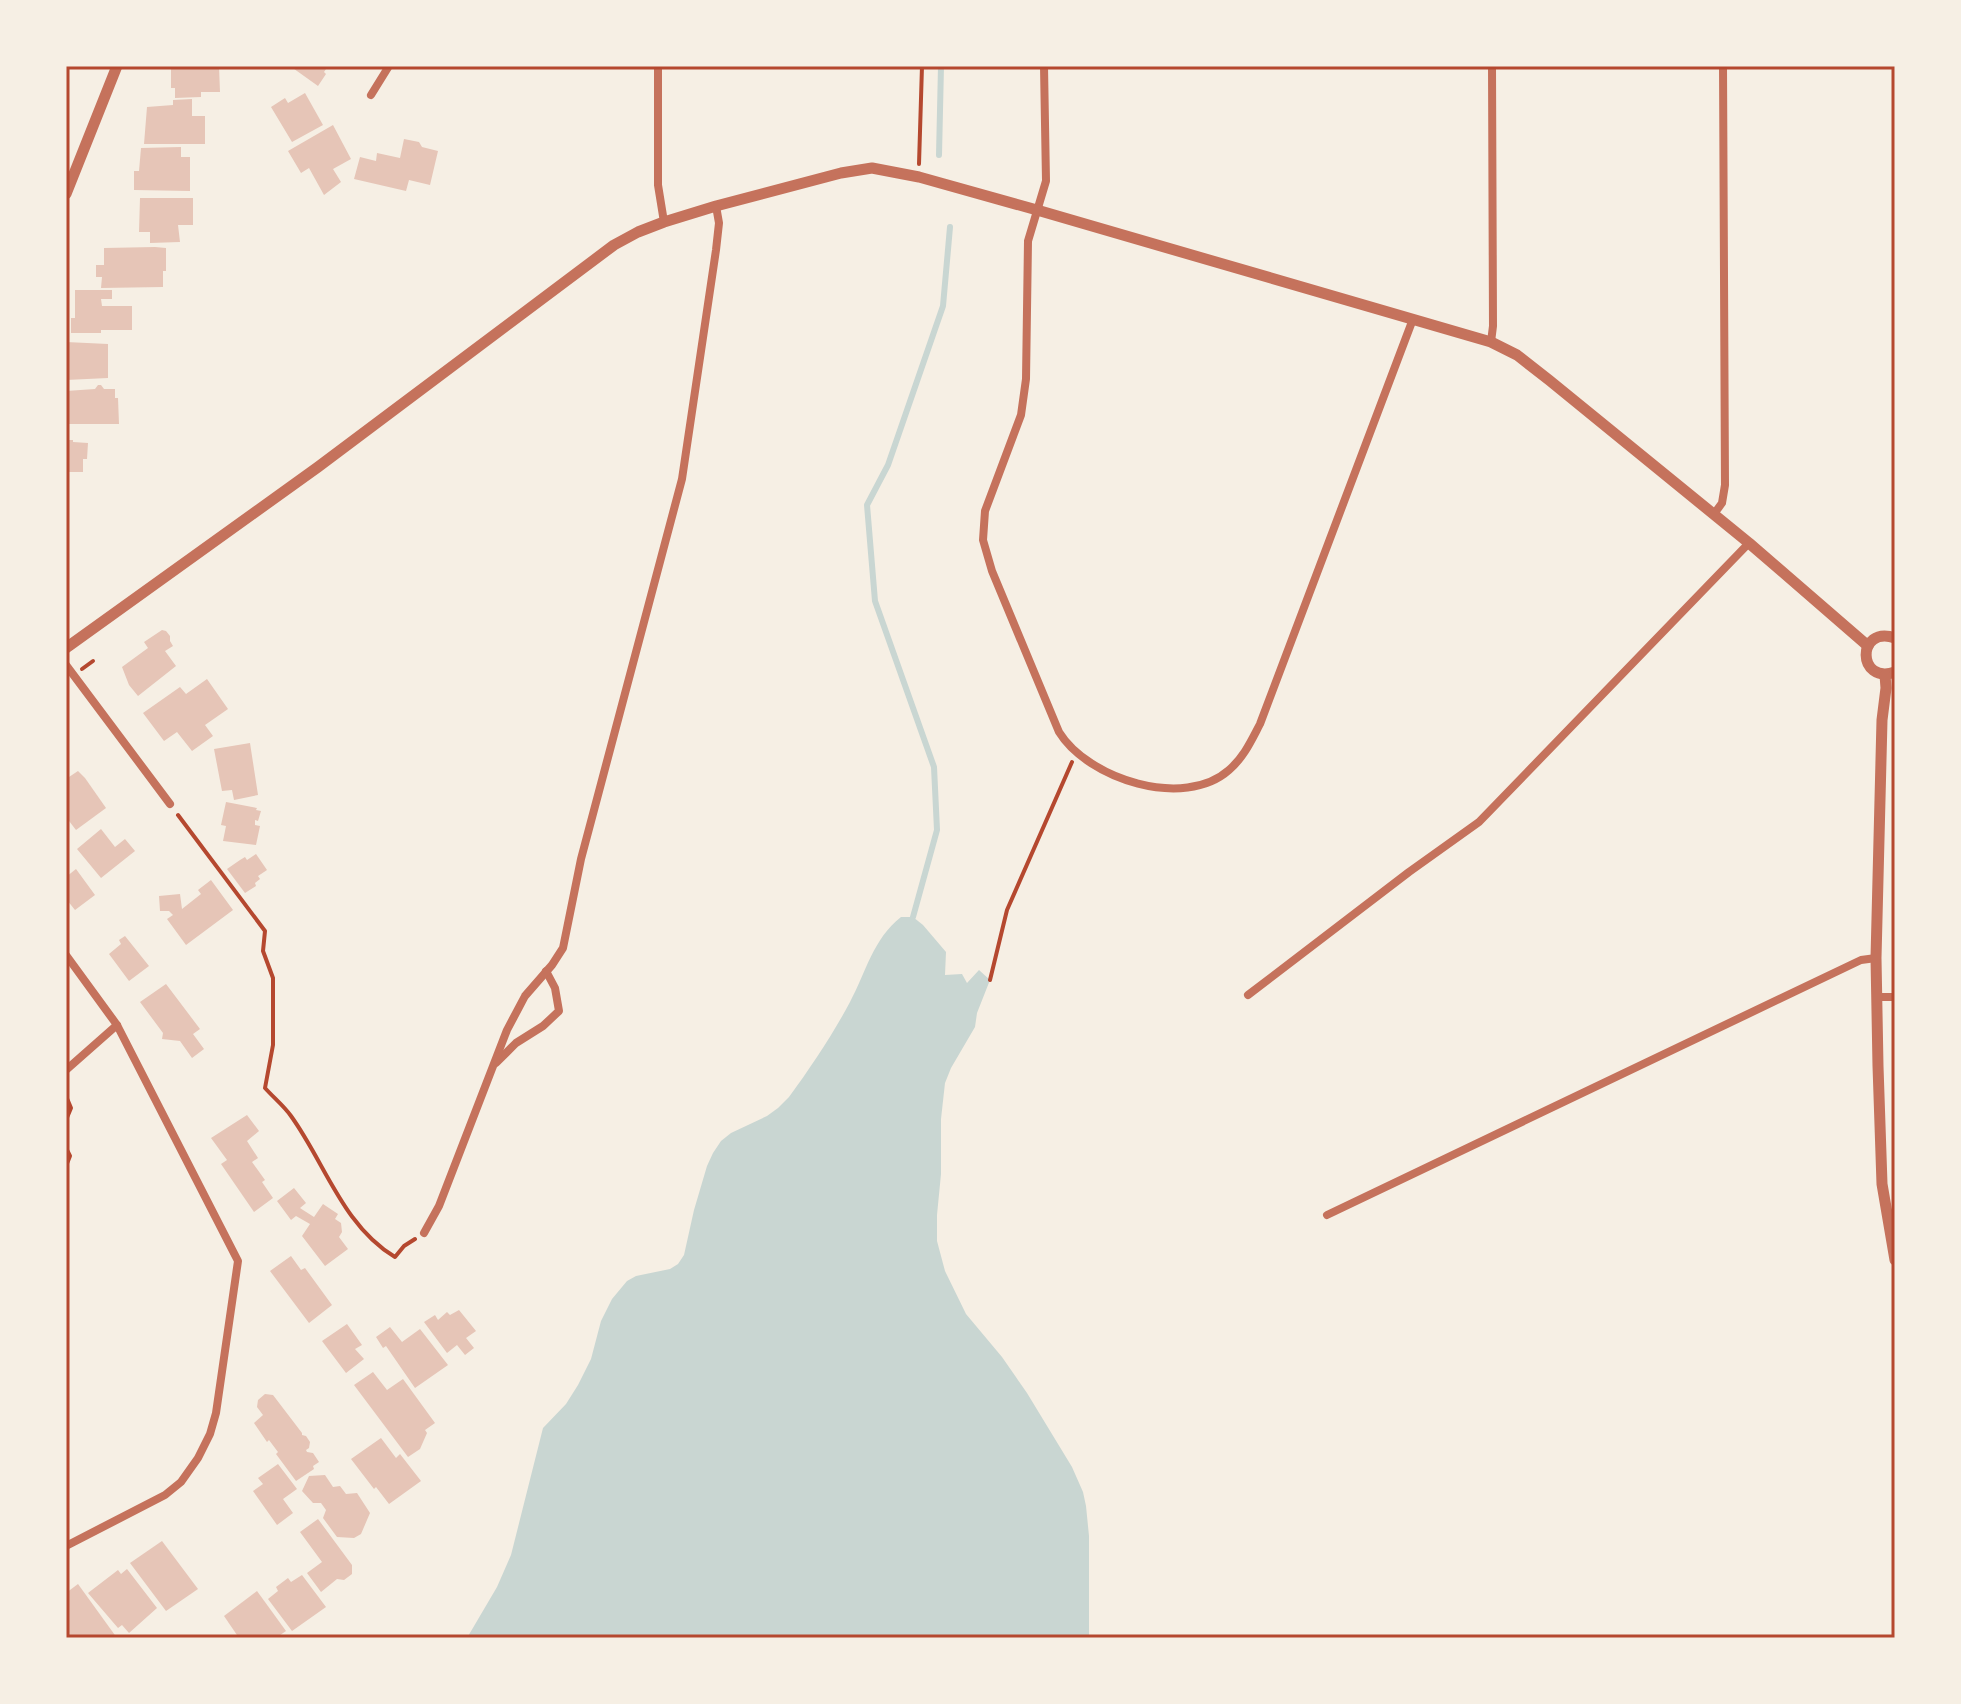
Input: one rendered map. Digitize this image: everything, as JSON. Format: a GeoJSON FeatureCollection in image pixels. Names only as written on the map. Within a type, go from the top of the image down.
{"type":"FeatureCollection","features":[{"type":"Feature","properties":{"kind":"street"},"geometry":{"type":"LineString","coordinates":[[66,194],[117,66]]}},
{"type":"Feature","properties":{"kind":"street"},"geometry":{"type":"LineString","coordinates":[[371,95],[389,66]]}},
{"type":"Feature","properties":{"kind":"street"},"geometry":{"type":"LineString","coordinates":[[658,66],[658,185],[664,222]]}},
{"type":"Feature","properties":{"kind":"street"},"geometry":{"type":"LineString","coordinates":[[1044,66],[1046,181],[1028,241],[1026,379],[1021,415],[985,511],[983,540],[992,571],[1059,732],[1067,746],[1083,759],[1106,772],[1170,789],[1211,782],[1229,771],[1245,753],[1260,724],[1413,319]]}},
{"type":"Feature","properties":{"kind":"street"},"geometry":{"type":"LineString","coordinates":[[1491,342],[1492,66]]}},
{"type":"Feature","properties":{"kind":"street"},"geometry":{"type":"LineString","coordinates":[[1714,514],[1722,503],[1725,485],[1723,66]]}},
{"type":"Feature","properties":{"kind":"street"},"geometry":{"type":"LineString","coordinates":[[66,648],[318,467],[614,245],[664,222],[716,206],[855,169],[872,168],[919,177],[1037,210],[1491,342],[1517,355],[1549,380],[1749,543],[1868,646]]}},
{"type":"Feature","properties":{"kind":"street"},"geometry":{"type":"LineString","coordinates":[[424,1233],[439,1206],[507,1030],[525,996],[563,948],[581,859],[682,479],[718,231],[716,206]]}},
{"type":"Feature","properties":{"kind":"street"},"geometry":{"type":"LineString","coordinates":[[1248,995],[1479,822],[1749,543]]}},
{"type":"Feature","properties":{"kind":"street"},"geometry":{"type":"LineString","coordinates":[[1895,638],[1876,637],[1866,652],[1872,670],[1890,673],[1882,720],[1876,958],[1882,1184],[1895,1260]]}},
{"type":"Feature","properties":{"kind":"street"},"geometry":{"type":"LineString","coordinates":[[66,665],[170,804]]}},
{"type":"Feature","properties":{"kind":"street"},"geometry":{"type":"LineString","coordinates":[[66,955],[117,1025],[238,1261],[216,1413],[198,1458],[181,1482],[165,1495],[66,1546]]}},
{"type":"Feature","properties":{"kind":"street"},"geometry":{"type":"LineString","coordinates":[[1327,1215],[1861,960],[1876,958]]}},
{"type":"Feature","properties":{"kind":"street"},"geometry":{"type":"LineString","coordinates":[[493,1066],[516,1043],[543,1026],[559,1011],[555,988],[546,971]]}},
{"type":"Feature","properties":{"kind":"street"},"geometry":{"type":"LineString","coordinates":[[1877,997],[1895,997]]}},
{"type":"Feature","properties":{"kind":"street"},"geometry":{"type":"LineString","coordinates":[[66,1070],[117,1025]]}},
{"type":"Feature","properties":{"kind":"path"},"geometry":{"type":"LineString","coordinates":[[919,177],[922,66]]}},
{"type":"Feature","properties":{"kind":"path"},"geometry":{"type":"LineString","coordinates":[[990,980],[1007,910],[1076,752]]}},
{"type":"Feature","properties":{"kind":"path"},"geometry":{"type":"LineString","coordinates":[[170,804],[265,931],[263,951],[273,978],[273,1045],[265,1088],[290,1116],[348,1211],[380,1248],[395,1257],[404,1246],[424,1233]]}},
{"type":"Feature","properties":{"kind":"path"},"geometry":{"type":"LineString","coordinates":[[66,1096],[71,1108],[66,1120]]}},
{"type":"Feature","properties":{"kind":"path"},"geometry":{"type":"LineString","coordinates":[[66,1148],[70,1156],[66,1166]]}},
{"type":"Feature","properties":{"kind":"shaded area"},"geometry":{"type":"Polygon","coordinates":[[[901,917],[913,917],[946,952],[945,975],[962,974],[967,983],[979,970],[990,980],[975,1027],[945,1083],[937,1241],[945,1271],[966,1314],[1027,1393],[1072,1467],[1083,1492],[1089,1536],[1089,1638],[467,1638],[497,1587],[511,1555],[543,1428],[566,1404],[578,1385],[591,1359],[601,1321],[612,1299],[627,1281],[636,1276],[670,1269],[678,1264],[684,1255],[694,1210],[713,1153],[731,1133],[767,1116],[789,1097],[843,1014],[883,935],[901,917]]]}},
{"type":"Feature","properties":{"kind":"building"},"geometry":{"type":"Polygon","coordinates":[[[219,66],[220,92],[201,92],[201,97],[175,98],[175,88],[171,88],[171,68],[219,66]]]}},
{"type":"Feature","properties":{"kind":"building"},"geometry":{"type":"Polygon","coordinates":[[[290,66],[328,66],[318,86],[290,66]]]}},
{"type":"Feature","properties":{"kind":"building"},"geometry":{"type":"Polygon","coordinates":[[[305,93],[323,125],[292,142],[271,107],[285,98],[288,103],[305,93]]]}},
{"type":"Feature","properties":{"kind":"building"},"geometry":{"type":"Polygon","coordinates":[[[192,99],[192,116],[205,116],[205,144],[144,144],[147,107],[173,105],[173,100],[192,99]]]}},
{"type":"Feature","properties":{"kind":"building"},"geometry":{"type":"Polygon","coordinates":[[[333,125],[351,159],[333,169],[341,182],[324,195],[309,168],[301,173],[288,151],[333,125]]]}},
{"type":"Feature","properties":{"kind":"building"},"geometry":{"type":"Polygon","coordinates":[[[404,139],[438,151],[430,185],[409,180],[406,191],[354,179],[360,157],[376,161],[377,153],[400,158],[404,139]]]}},
{"type":"Feature","properties":{"kind":"building"},"geometry":{"type":"Polygon","coordinates":[[[181,147],[181,157],[190,157],[190,191],[134,190],[134,171],[139,171],[141,148],[181,147]]]}},
{"type":"Feature","properties":{"kind":"building"},"geometry":{"type":"Polygon","coordinates":[[[140,198],[193,198],[193,225],[178,225],[180,242],[150,243],[150,232],[139,232],[140,198]]]}},
{"type":"Feature","properties":{"kind":"building"},"geometry":{"type":"Polygon","coordinates":[[[104,248],[166,248],[163,287],[101,288],[102,277],[96,277],[96,265],[104,265],[104,248]]]}},
{"type":"Feature","properties":{"kind":"building"},"geometry":{"type":"Polygon","coordinates":[[[75,290],[112,290],[112,299],[101,299],[102,306],[132,306],[132,330],[71,333],[71,318],[75,318],[75,290]]]}},
{"type":"Feature","properties":{"kind":"building"},"geometry":{"type":"Polygon","coordinates":[[[66,342],[108,344],[108,378],[66,380],[66,342]]]}},
{"type":"Feature","properties":{"kind":"building"},"geometry":{"type":"Polygon","coordinates":[[[98,385],[104,389],[115,389],[119,424],[66,424],[66,391],[95,389],[98,385]]]}},
{"type":"Feature","properties":{"kind":"building"},"geometry":{"type":"Polygon","coordinates":[[[66,440],[88,443],[83,472],[66,472],[66,440]]]}},
{"type":"Feature","properties":{"kind":"building"},"geometry":{"type":"Polygon","coordinates":[[[162,630],[170,636],[173,646],[165,651],[176,666],[138,696],[129,685],[122,667],[148,648],[144,642],[162,630]]]}},
{"type":"Feature","properties":{"kind":"building"},"geometry":{"type":"Polygon","coordinates":[[[207,679],[228,709],[205,725],[213,736],[192,751],[177,732],[164,741],[143,713],[180,687],[186,694],[207,679]]]}},
{"type":"Feature","properties":{"kind":"building"},"geometry":{"type":"Polygon","coordinates":[[[250,743],[258,795],[234,800],[232,790],[222,791],[214,749],[250,743]]]}},
{"type":"Feature","properties":{"kind":"building"},"geometry":{"type":"Polygon","coordinates":[[[78,771],[106,808],[76,830],[66,817],[66,779],[78,771]]]}},
{"type":"Feature","properties":{"kind":"building"},"geometry":{"type":"Polygon","coordinates":[[[226,802],[261,811],[258,821],[255,820],[255,825],[260,826],[256,845],[223,841],[226,826],[221,825],[226,802]]]}},
{"type":"Feature","properties":{"kind":"building"},"geometry":{"type":"Polygon","coordinates":[[[101,829],[115,847],[125,839],[135,851],[101,878],[77,849],[101,829]]]}},
{"type":"Feature","properties":{"kind":"building"},"geometry":{"type":"Polygon","coordinates":[[[256,854],[267,870],[258,876],[260,879],[256,886],[245,893],[227,869],[256,854]]]}},
{"type":"Feature","properties":{"kind":"building"},"geometry":{"type":"Polygon","coordinates":[[[76,869],[95,895],[75,910],[66,901],[66,877],[76,869]]]}},
{"type":"Feature","properties":{"kind":"building"},"geometry":{"type":"Polygon","coordinates":[[[211,880],[233,910],[186,945],[167,919],[173,915],[169,911],[160,911],[159,896],[180,894],[182,909],[201,894],[198,890],[211,880]]]}},
{"type":"Feature","properties":{"kind":"building"},"geometry":{"type":"Polygon","coordinates":[[[125,936],[149,966],[129,981],[109,954],[125,936]]]}},
{"type":"Feature","properties":{"kind":"building"},"geometry":{"type":"Polygon","coordinates":[[[166,984],[200,1029],[193,1034],[204,1049],[192,1058],[180,1041],[162,1039],[163,1033],[140,1002],[166,984]]]}},
{"type":"Feature","properties":{"kind":"building"},"geometry":{"type":"Polygon","coordinates":[[[247,1115],[259,1131],[247,1141],[258,1158],[252,1162],[273,1198],[254,1212],[221,1164],[227,1160],[211,1138],[247,1115]]]}},
{"type":"Feature","properties":{"kind":"building"},"geometry":{"type":"Polygon","coordinates":[[[294,1188],[306,1203],[300,1208],[314,1217],[323,1204],[338,1214],[335,1219],[341,1223],[342,1232],[339,1237],[348,1249],[325,1266],[302,1236],[310,1224],[296,1216],[291,1220],[277,1201],[294,1188]]]}},
{"type":"Feature","properties":{"kind":"building"},"geometry":{"type":"Polygon","coordinates":[[[291,1256],[301,1270],[305,1268],[332,1305],[309,1323],[270,1271],[291,1256]]]}},
{"type":"Feature","properties":{"kind":"building"},"geometry":{"type":"Polygon","coordinates":[[[459,1310],[476,1331],[466,1338],[474,1348],[465,1355],[457,1345],[447,1353],[424,1322],[435,1315],[438,1320],[447,1312],[450,1315],[459,1310]]]}},
{"type":"Feature","properties":{"kind":"building"},"geometry":{"type":"Polygon","coordinates":[[[347,1324],[362,1345],[355,1349],[364,1359],[346,1373],[322,1341],[347,1324]]]}},
{"type":"Feature","properties":{"kind":"building"},"geometry":{"type":"Polygon","coordinates":[[[390,1327],[402,1342],[420,1329],[448,1365],[415,1388],[386,1346],[383,1348],[376,1337],[390,1327]]]}},
{"type":"Feature","properties":{"kind":"building"},"geometry":{"type":"Polygon","coordinates":[[[373,1372],[387,1390],[403,1379],[435,1423],[425,1430],[427,1433],[420,1449],[408,1457],[354,1385],[373,1372]]]}},
{"type":"Feature","properties":{"kind":"building"},"geometry":{"type":"Polygon","coordinates":[[[265,1394],[273,1395],[302,1435],[306,1436],[310,1442],[307,1452],[313,1453],[319,1462],[296,1481],[276,1454],[278,1452],[254,1423],[263,1415],[257,1407],[258,1400],[265,1394]]]}},
{"type":"Feature","properties":{"kind":"building"},"geometry":{"type":"Polygon","coordinates":[[[381,1438],[396,1458],[400,1454],[421,1481],[389,1504],[351,1459],[381,1438]]]}},
{"type":"Feature","properties":{"kind":"building"},"geometry":{"type":"Polygon","coordinates":[[[278,1464],[297,1489],[283,1499],[293,1513],[277,1525],[253,1491],[263,1484],[258,1478],[278,1464]]]}},
{"type":"Feature","properties":{"kind":"building"},"geometry":{"type":"Polygon","coordinates":[[[325,1475],[333,1487],[340,1486],[346,1494],[357,1493],[370,1513],[361,1534],[354,1538],[337,1537],[323,1518],[326,1510],[321,1503],[313,1503],[302,1491],[309,1476],[325,1475]]]}},
{"type":"Feature","properties":{"kind":"building"},"geometry":{"type":"Polygon","coordinates":[[[318,1519],[352,1565],[352,1574],[344,1580],[337,1579],[321,1592],[307,1573],[322,1562],[300,1532],[318,1519]]]}},
{"type":"Feature","properties":{"kind":"building"},"geometry":{"type":"Polygon","coordinates":[[[162,1541],[198,1589],[166,1611],[130,1563],[162,1541]]]}},
{"type":"Feature","properties":{"kind":"building"},"geometry":{"type":"Polygon","coordinates":[[[127,1569],[157,1608],[129,1633],[122,1625],[118,1628],[88,1593],[118,1570],[121,1574],[127,1569]]]}},
{"type":"Feature","properties":{"kind":"building"},"geometry":{"type":"Polygon","coordinates":[[[302,1575],[326,1607],[292,1631],[268,1599],[278,1591],[276,1587],[288,1578],[291,1582],[302,1575]]]}},
{"type":"Feature","properties":{"kind":"building"},"geometry":{"type":"Polygon","coordinates":[[[78,1584],[117,1638],[69,1638],[66,1633],[66,1593],[78,1584]]]}},
{"type":"Feature","properties":{"kind":"building"},"geometry":{"type":"Polygon","coordinates":[[[257,1591],[286,1631],[276,1638],[239,1638],[224,1616],[257,1591]]]}},
{"type":"Feature","properties":{"kind":"waterway"},"geometry":{"type":"LineString","coordinates":[[939,155],[941,66]]}},
{"type":"Feature","properties":{"kind":"waterway"},"geometry":{"type":"LineString","coordinates":[[913,917],[937,830],[934,767],[875,601],[867,505],[888,465],[943,306],[950,227]]}}]}
